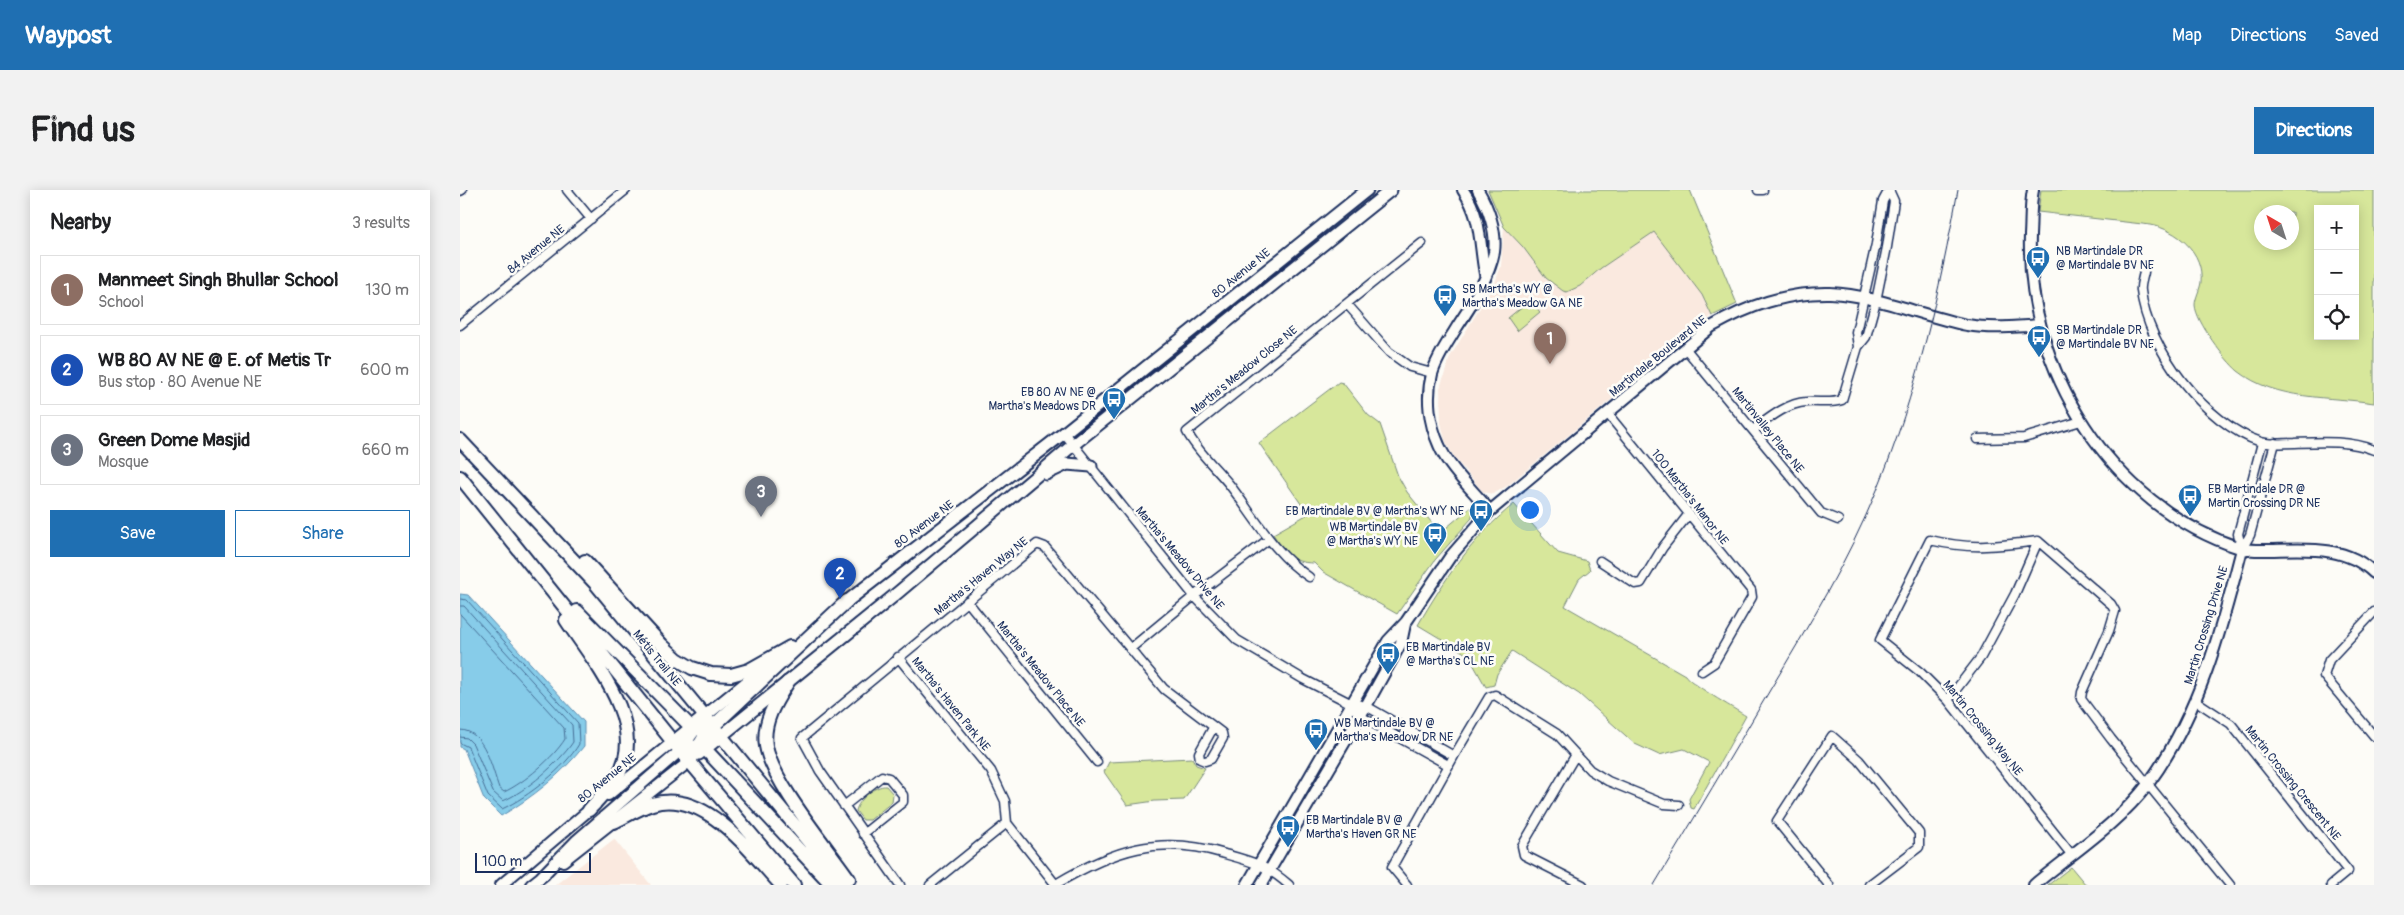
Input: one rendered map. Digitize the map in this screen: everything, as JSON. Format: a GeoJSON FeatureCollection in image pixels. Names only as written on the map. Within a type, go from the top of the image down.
{"type":"FeatureCollection","features":[{"type":"Feature","properties":{"kind":"main road","name":"80 Avenue NE"},"geometry":{"type":"LineString","coordinates":[[688,746],[790,648],[1064,433],[1367,190]]}},
{"type":"Feature","properties":{"kind":"main road","name":"80 Avenue NE"},"geometry":{"type":"LineString","coordinates":[[706,728],[788,682],[1073,445],[1391,190]]}},
{"type":"Feature","properties":{"kind":"main road","name":"Métis Trail NE"},"geometry":{"type":"LineString","coordinates":[[460,440],[595,583],[706,728],[844,885]]}},
{"type":"Feature","properties":{"kind":"main road"},"geometry":{"type":"LineString","coordinates":[[475,456],[600,576],[677,659],[692,668],[711,674],[731,675],[749,670],[790,648]]}},
{"type":"Feature","properties":{"kind":"main road"},"geometry":{"type":"LineString","coordinates":[[1023,487],[1067,464],[1091,466]]}},
{"type":"Feature","properties":{"kind":"main road"},"geometry":{"type":"LineString","coordinates":[[460,477],[526,560],[688,746],[832,885]]}},
{"type":"Feature","properties":{"kind":"main road"},"geometry":{"type":"LineString","coordinates":[[526,560],[706,728]]}},
{"type":"Feature","properties":{"kind":"main road"},"geometry":{"type":"LineString","coordinates":[[526,560],[599,671],[625,718],[626,754],[619,774],[589,810]]}},
{"type":"Feature","properties":{"kind":"main road"},"geometry":{"type":"LineString","coordinates":[[688,746],[848,601]]}},
{"type":"Feature","properties":{"kind":"main road"},"geometry":{"type":"LineString","coordinates":[[788,682],[768,719],[766,746],[772,766],[789,794],[853,885]]}},
{"type":"Feature","properties":{"kind":"main road"},"geometry":{"type":"LineString","coordinates":[[688,746],[690,761],[794,885]]}},
{"type":"Feature","properties":{"kind":"main road"},"geometry":{"type":"LineString","coordinates":[[614,822],[653,804],[671,802],[697,808],[720,822],[781,885]]}},
{"type":"Feature","properties":{"kind":"street"},"geometry":{"type":"LineString","coordinates":[[567,190],[591,219]]}},
{"type":"Feature","properties":{"kind":"street","name":"84 Avenue NE"},"geometry":{"type":"LineString","coordinates":[[460,325],[626,190]]}},
{"type":"Feature","properties":{"kind":"street"},"geometry":{"type":"LineString","coordinates":[[1463,190],[1476,212],[1480,228],[1485,275]]}},
{"type":"Feature","properties":{"kind":"street"},"geometry":{"type":"LineString","coordinates":[[1478,190],[1486,203],[1493,230],[1494,252],[1470,308],[1441,352],[1432,373],[1429,393],[1430,415],[1440,447],[1490,510]]}},
{"type":"Feature","properties":{"kind":"street"},"geometry":{"type":"LineString","coordinates":[[1758,190],[1763,190]]}},
{"type":"Feature","properties":{"kind":"street"},"geometry":{"type":"LineString","coordinates":[[1753,430],[1778,412],[1804,402],[1833,403],[1842,400],[1858,346],[1856,332],[1865,298],[1883,201],[1889,190]]}},
{"type":"Feature","properties":{"kind":"street"},"geometry":{"type":"LineString","coordinates":[[1858,346],[1866,337],[1876,302],[1894,201],[1889,190]]}},
{"type":"Feature","properties":{"kind":"street"},"geometry":{"type":"LineString","coordinates":[[2033,190],[2030,235],[2031,275],[2039,325],[2057,378],[2081,421],[2112,462],[2154,501],[2206,534],[2242,549],[2308,549],[2336,552],[2355,559],[2374,573]]}},
{"type":"Feature","properties":{"kind":"street","name":"Martha's Meadow Close NE"},"geometry":{"type":"LineString","coordinates":[[1269,539],[1254,516],[1188,432],[1422,243]]}},
{"type":"Feature","properties":{"kind":"street"},"geometry":{"type":"LineString","coordinates":[[2144,272],[2140,289],[2149,327],[2172,366],[2198,400],[2232,429],[2262,443],[2326,441],[2374,450]]}},
{"type":"Feature","properties":{"kind":"street","name":"Martindale Boulevard NE"},"geometry":{"type":"LineString","coordinates":[[1247,885],[1350,703],[1388,641],[1406,622],[1450,557],[1490,510],[1711,328],[1731,316],[1765,302],[1781,298],[1830,293],[1865,298],[1968,325],[2000,327],[2039,325]]}},
{"type":"Feature","properties":{"kind":"street"},"geometry":{"type":"LineString","coordinates":[[1347,304],[1388,352],[1410,367],[1432,373]]}},
{"type":"Feature","properties":{"kind":"street","name":"Martinvalley Place NE"},"geometry":{"type":"LineString","coordinates":[[1685,348],[1821,513],[1838,520]]}},
{"type":"Feature","properties":{"kind":"street","name":"100 Martha's Manor NE"},"geometry":{"type":"LineString","coordinates":[[1607,413],[1750,590],[1752,596],[1714,663],[1702,671]]}},
{"type":"Feature","properties":{"kind":"street"},"geometry":{"type":"LineString","coordinates":[[1977,439],[2024,438],[2081,421]]}},
{"type":"Feature","properties":{"kind":"street","name":"Martha's Meadow Drive NE"},"geometry":{"type":"LineString","coordinates":[[1064,433],[1194,596],[1237,640],[1303,679],[1350,703]]}},
{"type":"Feature","properties":{"kind":"street","name":"Martin Crossing Drive NE"},"geometry":{"type":"LineString","coordinates":[[2242,549],[2238,534],[2262,443]]}},
{"type":"Feature","properties":{"kind":"street","name":"Martin Crossing Drive NE"},"geometry":{"type":"LineString","coordinates":[[2034,885],[2112,821],[2147,784],[2196,701],[2222,626],[2242,549],[2250,534],[2275,444]]}},
{"type":"Feature","properties":{"kind":"street"},"geometry":{"type":"LineString","coordinates":[[1600,561],[1634,584],[1641,583],[1663,547],[1688,515]]}},
{"type":"Feature","properties":{"kind":"street"},"geometry":{"type":"LineString","coordinates":[[1213,728],[1164,689],[1130,649],[1194,596],[1269,539],[1294,567],[1309,577]]}},
{"type":"Feature","properties":{"kind":"street","name":"Martin Crossing Way NE"},"geometry":{"type":"LineString","coordinates":[[2038,541],[1981,548],[1957,546],[1930,540],[1880,640],[1920,672],[1948,700],[2071,854]]}},
{"type":"Feature","properties":{"kind":"street"},"geometry":{"type":"LineString","coordinates":[[1948,700],[1981,657],[2015,594],[2038,541],[2111,604],[2115,612],[2081,698],[2147,784],[2230,885]]}},
{"type":"Feature","properties":{"kind":"street","name":"Martha's Haven Way NE"},"geometry":{"type":"LineString","coordinates":[[898,657],[1037,544],[1041,544],[1130,649]]}},
{"type":"Feature","properties":{"kind":"street","name":"Martha's Meadow Place NE"},"geometry":{"type":"LineString","coordinates":[[967,601],[1098,762]]}},
{"type":"Feature","properties":{"kind":"street"},"geometry":{"type":"LineString","coordinates":[[2374,612],[2329,660],[2324,676],[2374,736]]}},
{"type":"Feature","properties":{"kind":"street","name":"Martindale Boulevard NE"},"geometry":{"type":"LineString","coordinates":[[1261,885],[1401,643],[1406,622]]}},
{"type":"Feature","properties":{"kind":"street","name":"Martha's Haven Park NE"},"geometry":{"type":"LineString","coordinates":[[900,885],[844,806],[802,738],[898,657],[991,771],[1005,800],[1007,823]]}},
{"type":"Feature","properties":{"kind":"street"},"geometry":{"type":"LineString","coordinates":[[1407,885],[1392,867],[1448,765],[1489,697],[1496,695],[1557,734],[1575,756],[1590,770],[1608,781],[1664,804],[1679,805]]}},
{"type":"Feature","properties":{"kind":"street","name":"Martin Crossing Crescent NE"},"geometry":{"type":"LineString","coordinates":[[2196,701],[2231,724],[2348,870],[2331,885]]}},
{"type":"Feature","properties":{"kind":"street"},"geometry":{"type":"LineString","coordinates":[[1350,703],[1366,706],[1454,756]]}},
{"type":"Feature","properties":{"kind":"street"},"geometry":{"type":"LineString","coordinates":[[1350,703],[1360,716],[1448,765]]}},
{"type":"Feature","properties":{"kind":"street"},"geometry":{"type":"LineString","coordinates":[[1829,885],[1777,820],[1832,736],[1859,760],[1920,833],[1918,847],[1869,885]]}},
{"type":"Feature","properties":{"kind":"street"},"geometry":{"type":"LineString","coordinates":[[541,877],[577,840],[688,746]]}},
{"type":"Feature","properties":{"kind":"street","name":"80 Avenue NE"},"geometry":{"type":"LineString","coordinates":[[501,885],[589,810],[688,746]]}},
{"type":"Feature","properties":{"kind":"street"},"geometry":{"type":"LineString","coordinates":[[1575,756],[1522,846],[1524,854],[1583,885]]}},
{"type":"Feature","properties":{"kind":"street"},"geometry":{"type":"LineString","coordinates":[[531,885],[690,761]]}},
{"type":"Feature","properties":{"kind":"street"},"geometry":{"type":"LineString","coordinates":[[844,806],[882,776],[889,778],[903,795],[903,802],[899,806],[863,834]]}},
{"type":"Feature","properties":{"kind":"street"},"geometry":{"type":"LineString","coordinates":[[930,885],[1007,823],[1056,885],[1089,865],[1120,852],[1155,845],[1183,845],[1209,849],[1260,864],[1270,869],[1290,885]]}},
{"type":"Feature","properties":{"kind":"shaded area"},"geometry":{"type":"Polygon","coordinates":[[[1504,227],[1523,247],[1546,278],[1563,291],[1580,286],[1601,268],[1654,231],[1702,295],[1712,316],[1507,486],[1493,494],[1483,492],[1454,457],[1445,440],[1441,423],[1440,388],[1450,357],[1494,285],[1501,266],[1504,227]]]}},
{"type":"Feature","properties":{"kind":"shaded area"},"geometry":{"type":"Polygon","coordinates":[[[614,839],[651,885],[555,885],[614,839]]]}},
{"type":"Feature","properties":{"kind":"green space"},"geometry":{"type":"Polygon","coordinates":[[[1488,190],[1690,190],[1737,304],[1712,316],[1702,295],[1654,232],[1601,268],[1580,286],[1567,292],[1563,291],[1546,278],[1523,247],[1504,227],[1488,190]]]}},
{"type":"Feature","properties":{"kind":"green space"},"geometry":{"type":"Polygon","coordinates":[[[2041,190],[2374,190],[2374,403],[2303,396],[2269,388],[2253,381],[2238,371],[2212,340],[2200,321],[2195,302],[2201,282],[2201,271],[2193,252],[2179,237],[2151,225],[2038,212],[2041,190]]]}},
{"type":"Feature","properties":{"kind":"green space"},"geometry":{"type":"Polygon","coordinates":[[[1530,300],[1540,312],[1517,331],[1508,318],[1530,300]]]}},
{"type":"Feature","properties":{"kind":"green space"},"geometry":{"type":"Polygon","coordinates":[[[1339,382],[1343,383],[1368,415],[1380,424],[1398,476],[1407,492],[1440,533],[1471,507],[1473,513],[1471,519],[1435,560],[1397,614],[1323,572],[1314,563],[1294,559],[1285,551],[1273,534],[1308,514],[1259,443],[1339,382]]]}},
{"type":"Feature","properties":{"kind":"green space"},"geometry":{"type":"Polygon","coordinates":[[[1514,504],[1558,553],[1587,561],[1590,570],[1579,579],[1565,606],[1685,675],[1703,689],[1746,716],[1694,809],[1691,808],[1689,799],[1709,762],[1684,749],[1659,755],[1635,744],[1579,694],[1512,651],[1497,674],[1494,685],[1486,687],[1468,655],[1418,625],[1460,560],[1485,531],[1514,504]]]}},
{"type":"Feature","properties":{"kind":"green space"},"geometry":{"type":"Polygon","coordinates":[[[1192,758],[1196,765],[1205,768],[1184,800],[1155,801],[1127,805],[1104,772],[1109,762],[1192,758]]]}},
{"type":"Feature","properties":{"kind":"green space"},"geometry":{"type":"Polygon","coordinates":[[[886,786],[893,794],[892,802],[870,820],[863,820],[856,811],[860,802],[872,791],[886,786]]]}},
{"type":"Feature","properties":{"kind":"green space"},"geometry":{"type":"Polygon","coordinates":[[[2071,867],[2086,885],[2048,885],[2071,867]]]}},
{"type":"Feature","properties":{"kind":"water"},"geometry":{"type":"Polygon","coordinates":[[[460,594],[468,595],[584,722],[584,746],[575,757],[546,785],[501,816],[484,799],[464,749],[460,747],[460,594]]]}},
{"type":"Feature","properties":{"kind":"tram line"},"geometry":{"type":"LineString","coordinates":[[1654,885],[1813,617],[1841,567],[1866,516],[1904,417],[1915,380],[1935,305],[1958,190]]}},
{"type":"Feature","properties":{"kind":"place","name":"NB Martindale DR @ Martindale BV NE"},"geometry":{"type":"Point","coordinates":[2038,279]}},
{"type":"Feature","properties":{"kind":"place","name":"SB Martha's WY @ Martha's Meadow GA NE"},"geometry":{"type":"Point","coordinates":[1445,317]}},
{"type":"Feature","properties":{"kind":"place","name":"SB Martindale DR @ Martindale BV NE"},"geometry":{"type":"Point","coordinates":[2039,358]}},
{"type":"Feature","properties":{"kind":"place","name":"Manmeet Singh Bhullar School"},"geometry":{"type":"Point","coordinates":[1550,364]}},
{"type":"Feature","properties":{"kind":"place","name":"EB 80 AV NE @ Martha's Meadows DR"},"geometry":{"type":"Point","coordinates":[1114,420]}},
{"type":"Feature","properties":{"kind":"place","name":"Green Dome Masjid"},"geometry":{"type":"Point","coordinates":[761,517]}},
{"type":"Feature","properties":{"kind":"place","name":"EB Martindale DR @ Martin Crossing DR NE"},"geometry":{"type":"Point","coordinates":[2190,517]}},
{"type":"Feature","properties":{"kind":"place","name":"EB Martindale BV @ Martha's WY NE"},"geometry":{"type":"Point","coordinates":[1481,532]}},
{"type":"Feature","properties":{"kind":"place","name":"WB Martindale BV @ Martha's WY NE"},"geometry":{"type":"Point","coordinates":[1435,555]}},
{"type":"Feature","properties":{"kind":"place","name":"WB 80 AV NE @ E. of Metis Tr"},"geometry":{"type":"Point","coordinates":[840,599]}},
{"type":"Feature","properties":{"kind":"place","name":"EB Martindale BV @ Martha's CL NE"},"geometry":{"type":"Point","coordinates":[1388,675]}},
{"type":"Feature","properties":{"kind":"place","name":"WB Martindale BV @ Martha's Meadow DR NE"},"geometry":{"type":"Point","coordinates":[1316,751]}},
{"type":"Feature","properties":{"kind":"place","name":"EB Martindale BV @ Martha's Haven GR NE"},"geometry":{"type":"Point","coordinates":[1288,848]}}]}
